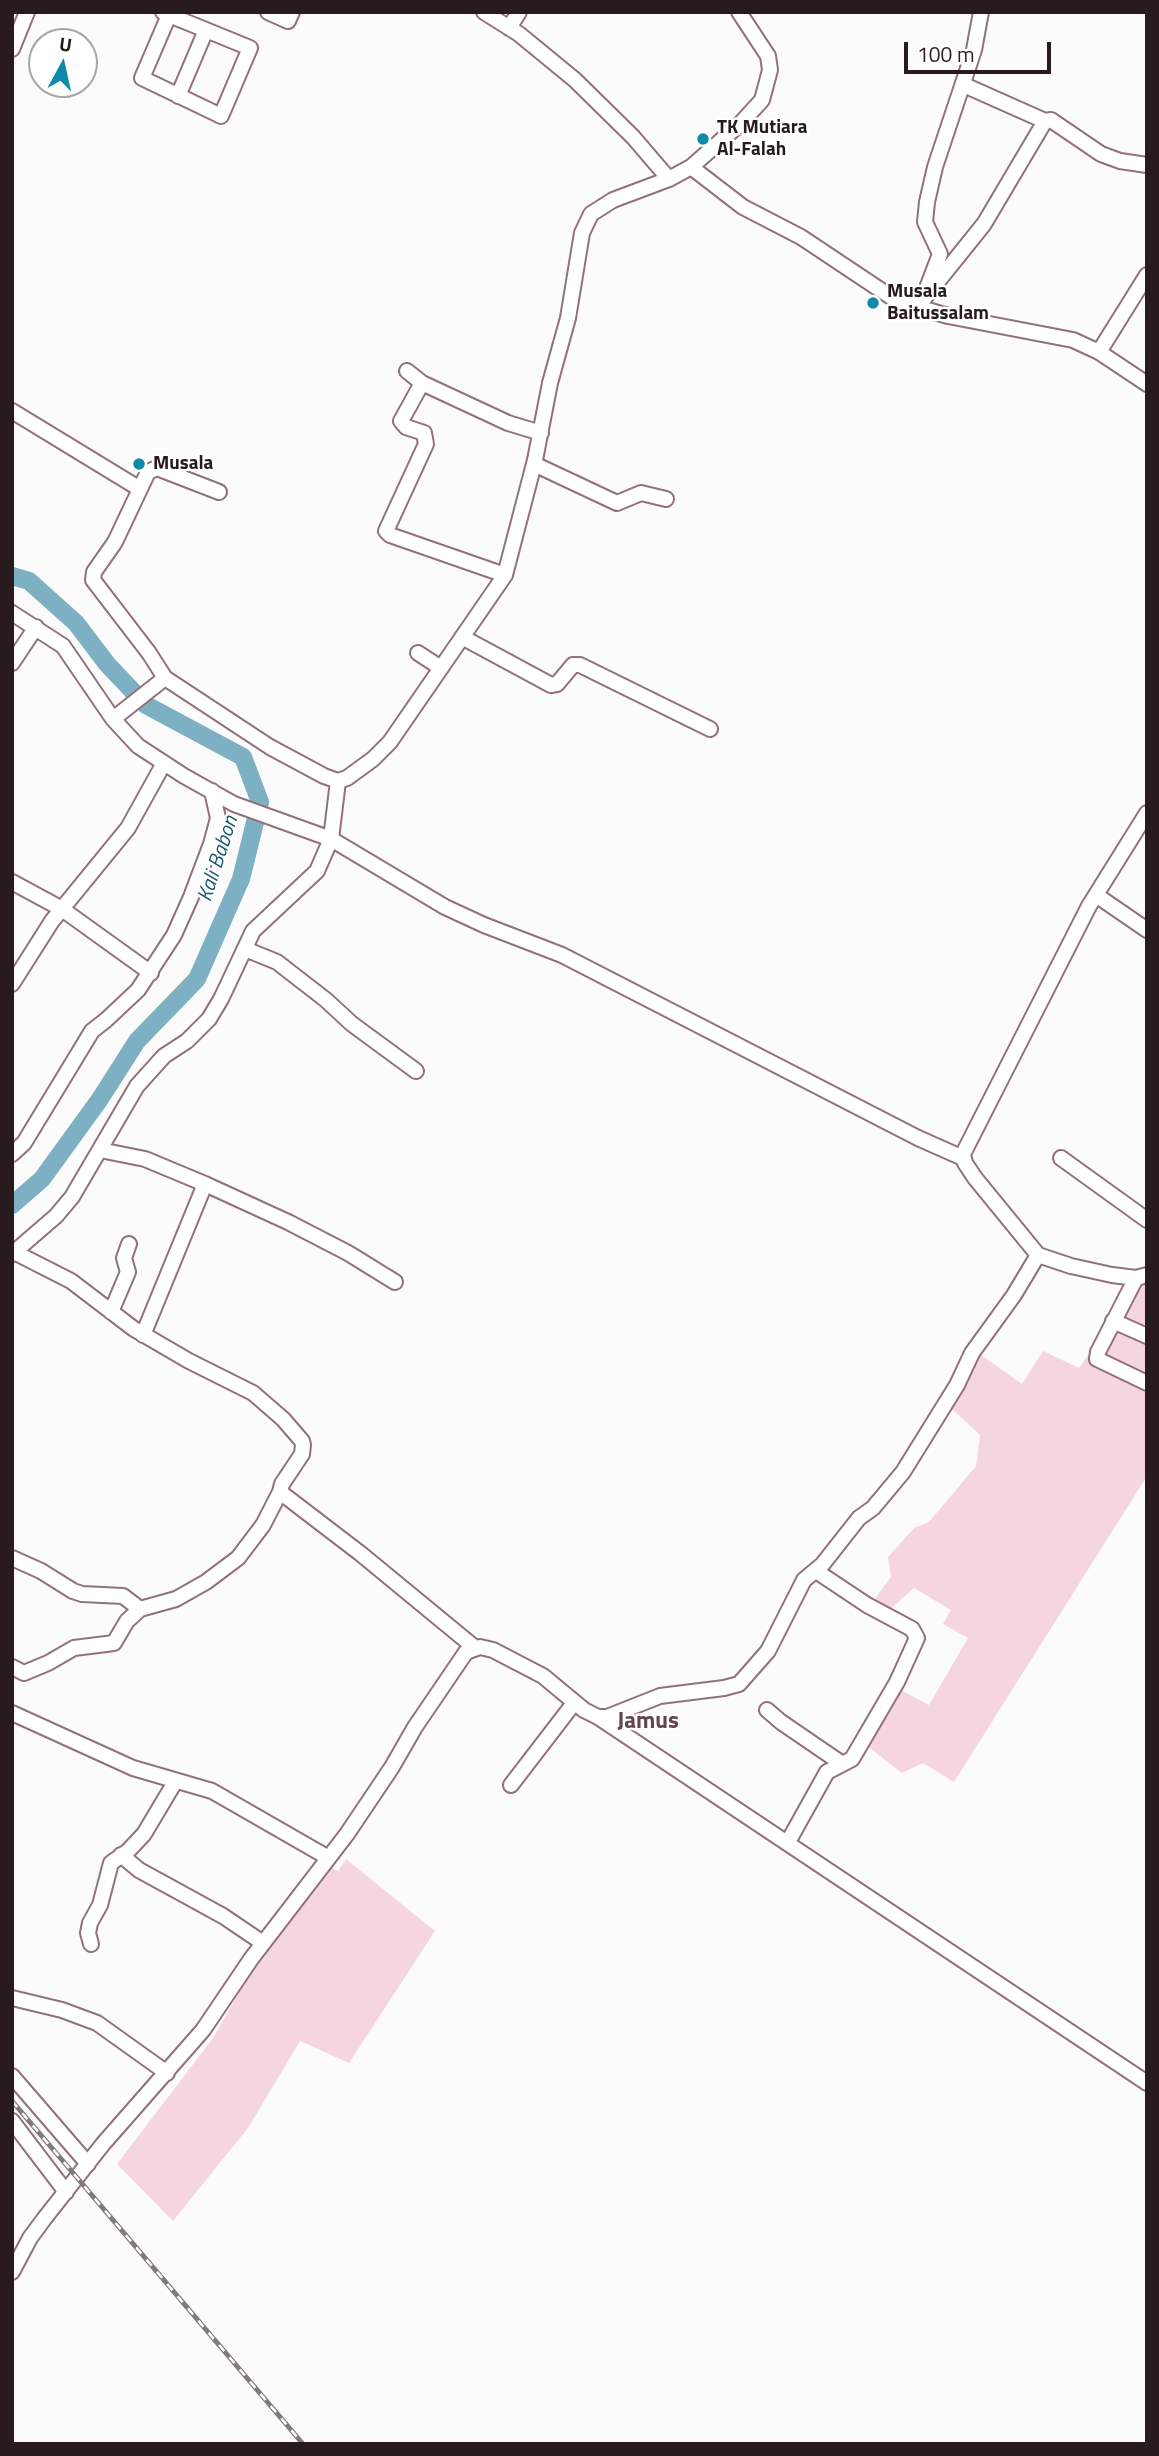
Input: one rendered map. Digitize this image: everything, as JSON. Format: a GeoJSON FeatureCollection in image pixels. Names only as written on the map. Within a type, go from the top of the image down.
{"type":"FeatureCollection","features":[{"type":"Feature","properties":{"kind":"street"},"geometry":{"type":"LineString","coordinates":[[12,49],[27,12]]}},
{"type":"Feature","properties":{"kind":"street"},"geometry":{"type":"LineString","coordinates":[[268,12],[288,21],[292,12]]}},
{"type":"Feature","properties":{"kind":"street"},"geometry":{"type":"LineString","coordinates":[[484,12],[509,28],[575,80],[633,136],[669,179]]}},
{"type":"Feature","properties":{"kind":"street"},"geometry":{"type":"LineString","coordinates":[[509,28],[519,12]]}},
{"type":"Feature","properties":{"kind":"street"},"geometry":{"type":"LineString","coordinates":[[219,492],[157,468],[148,472],[115,542],[94,572],[93,580],[149,653],[162,680],[270,747],[324,776],[338,781],[347,778],[373,759],[390,742],[505,575],[568,318],[585,225],[591,214],[600,207],[669,179],[691,167],[741,123],[762,100],[770,70],[768,56],[739,12]]}},
{"type":"Feature","properties":{"kind":"street"},"geometry":{"type":"LineString","coordinates":[[920,303],[940,254],[925,222],[927,202],[945,137],[964,85],[981,12]]}},
{"type":"Feature","properties":{"kind":"street"},"geometry":{"type":"LineString","coordinates":[[168,13],[206,30],[250,48],[221,116],[142,78],[168,13]]}},
{"type":"Feature","properties":{"kind":"street"},"geometry":{"type":"LineString","coordinates":[[178,96],[206,30]]}},
{"type":"Feature","properties":{"kind":"street"},"geometry":{"type":"LineString","coordinates":[[964,85],[1045,121],[1051,120],[1101,154],[1120,161],[1147,165]]}},
{"type":"Feature","properties":{"kind":"street"},"geometry":{"type":"LineString","coordinates":[[920,303],[984,224],[1045,121]]}},
{"type":"Feature","properties":{"kind":"street"},"geometry":{"type":"LineString","coordinates":[[691,167],[743,207],[802,237],[897,301],[920,303],[948,316],[1073,340],[1099,352],[1147,384]]}},
{"type":"Feature","properties":{"kind":"street"},"geometry":{"type":"LineString","coordinates":[[1099,352],[1147,275]]}},
{"type":"Feature","properties":{"kind":"street"},"geometry":{"type":"LineString","coordinates":[[407,371],[422,383],[508,424],[541,433]]}},
{"type":"Feature","properties":{"kind":"street"},"geometry":{"type":"LineString","coordinates":[[422,383],[401,421],[404,426],[424,433],[426,444],[387,533],[505,575]]}},
{"type":"Feature","properties":{"kind":"street"},"geometry":{"type":"LineString","coordinates":[[12,411],[140,489]]}},
{"type":"Feature","properties":{"kind":"street"},"geometry":{"type":"LineString","coordinates":[[534,464],[617,503],[639,494],[666,499]]}},
{"type":"Feature","properties":{"kind":"street"},"geometry":{"type":"LineString","coordinates":[[12,613],[63,646],[138,746],[164,763],[234,804],[331,839],[445,907],[562,955],[918,1138],[963,1158],[975,1178],[1038,1255],[1071,1266],[1141,1276],[1114,1321],[1097,1359],[1147,1383]]}},
{"type":"Feature","properties":{"kind":"street"},"geometry":{"type":"LineString","coordinates":[[12,663],[36,627]]}},
{"type":"Feature","properties":{"kind":"street"},"geometry":{"type":"LineString","coordinates":[[462,637],[551,685],[557,684],[573,664],[580,665],[710,729]]}},
{"type":"Feature","properties":{"kind":"street"},"geometry":{"type":"LineString","coordinates":[[418,653],[441,668]]}},
{"type":"Feature","properties":{"kind":"street"},"geometry":{"type":"LineString","coordinates":[[117,716],[162,680]]}},
{"type":"Feature","properties":{"kind":"street"},"geometry":{"type":"LineString","coordinates":[[12,984],[62,909],[128,828],[164,763]]}},
{"type":"Feature","properties":{"kind":"street"},"geometry":{"type":"LineString","coordinates":[[12,1667],[24,1673],[48,1663],[74,1647],[114,1643],[127,1621],[140,1609],[176,1599],[206,1582],[238,1558],[263,1525],[282,1484],[302,1454],[302,1441],[283,1419],[253,1393],[143,1335],[72,1282],[13,1253],[64,1206],[137,1086],[164,1056],[187,1041],[208,1019],[253,931],[317,871],[331,839],[338,781]]}},
{"type":"Feature","properties":{"kind":"street"},"geometry":{"type":"LineString","coordinates":[[12,1154],[24,1143],[92,1031],[138,990],[174,935],[211,844],[218,818],[212,791]]}},
{"type":"Feature","properties":{"kind":"street"},"geometry":{"type":"LineString","coordinates":[[963,1158],[1096,895],[1147,813]]}},
{"type":"Feature","properties":{"kind":"street"},"geometry":{"type":"LineString","coordinates":[[12,882],[62,909],[151,973]]}},
{"type":"Feature","properties":{"kind":"street"},"geometry":{"type":"LineString","coordinates":[[1096,895],[1147,930]]}},
{"type":"Feature","properties":{"kind":"street"},"geometry":{"type":"LineString","coordinates":[[245,948],[277,962],[352,1024],[416,1071]]}},
{"type":"Feature","properties":{"kind":"street"},"geometry":{"type":"LineString","coordinates":[[100,1150],[145,1159],[205,1184],[300,1228],[348,1253],[394,1282]]}},
{"type":"Feature","properties":{"kind":"street"},"geometry":{"type":"LineString","coordinates":[[1061,1158],[1147,1220]]}},
{"type":"Feature","properties":{"kind":"street"},"geometry":{"type":"LineString","coordinates":[[143,1335],[205,1184]]}},
{"type":"Feature","properties":{"kind":"street"},"geometry":{"type":"LineString","coordinates":[[111,1312],[128,1272],[124,1258],[129,1244]]}},
{"type":"Feature","properties":{"kind":"street"},"geometry":{"type":"LineString","coordinates":[[598,1717],[607,1717],[660,1696],[739,1684],[768,1651],[804,1580],[816,1571],[844,1540],[859,1518],[873,1508],[903,1472],[957,1385],[972,1353],[1038,1255]]}},
{"type":"Feature","properties":{"kind":"street"},"geometry":{"type":"LineString","coordinates":[[1114,1321],[1147,1336]]}},
{"type":"Feature","properties":{"kind":"street"},"geometry":{"type":"LineString","coordinates":[[280,1492],[360,1553],[474,1647],[493,1650],[543,1676],[583,1710],[598,1717],[788,1842],[1147,2083]]}},
{"type":"Feature","properties":{"kind":"street"},"geometry":{"type":"LineString","coordinates":[[13,1560],[41,1571],[73,1591],[123,1596],[140,1609]]}},
{"type":"Feature","properties":{"kind":"street"},"geometry":{"type":"LineString","coordinates":[[788,1842],[821,1782],[832,1768],[852,1759],[897,1682],[916,1638],[912,1629],[867,1605],[816,1571]]}},
{"type":"Feature","properties":{"kind":"street"},"geometry":{"type":"LineString","coordinates":[[12,2272],[30,2238],[76,2177],[203,2030],[263,1943],[347,1834],[446,1680],[466,1652],[474,1647]]}},
{"type":"Feature","properties":{"kind":"street"},"geometry":{"type":"LineString","coordinates":[[511,1785],[574,1703]]}},
{"type":"Feature","properties":{"kind":"street"},"geometry":{"type":"LineString","coordinates":[[767,1710],[787,1727],[841,1763]]}},
{"type":"Feature","properties":{"kind":"street"},"geometry":{"type":"LineString","coordinates":[[12,1713],[132,1768],[212,1791],[327,1857]]}},
{"type":"Feature","properties":{"kind":"street"},"geometry":{"type":"LineString","coordinates":[[91,1944],[88,1933],[90,1923],[100,1905],[111,1863],[128,1851],[144,1834],[175,1782]]}},
{"type":"Feature","properties":{"kind":"street"},"geometry":{"type":"LineString","coordinates":[[121,1855],[139,1870],[223,1916],[263,1943]]}},
{"type":"Feature","properties":{"kind":"street"},"geometry":{"type":"LineString","coordinates":[[12,1998],[62,2010],[97,2023],[167,2073]]}},
{"type":"Feature","properties":{"kind":"street"},"geometry":{"type":"LineString","coordinates":[[12,2076],[88,2164]]}},
{"type":"Feature","properties":{"kind":"street"},"geometry":{"type":"LineString","coordinates":[[12,2121],[66,2192]]}},
{"type":"Feature","properties":{"kind":"shaded area"},"geometry":{"type":"Polygon","coordinates":[[[1139,1280],[1147,1281],[1147,1476],[954,1782],[923,1763],[902,1773],[862,1742],[897,1688],[929,1705],[968,1638],[943,1624],[951,1610],[914,1588],[889,1610],[874,1600],[891,1577],[888,1557],[914,1528],[929,1522],[976,1466],[980,1435],[951,1408],[981,1355],[1022,1384],[1043,1351],[1079,1368],[1139,1280]]]}},
{"type":"Feature","properties":{"kind":"shaded area"},"geometry":{"type":"Polygon","coordinates":[[[346,1859],[435,1931],[349,2063],[300,2041],[248,2128],[173,2221],[117,2164],[213,2038],[251,1972],[327,1865],[338,1871],[346,1859]]]}},
{"type":"Feature","properties":{"kind":"waterway","name":"Kali Babon"},"geometry":{"type":"LineString","coordinates":[[12,576],[29,581],[76,623],[107,664],[146,705],[243,757],[260,802],[241,879],[197,979],[137,1041],[100,1099],[42,1179],[12,1205]]}},
{"type":"Feature","properties":{"kind":"railway"},"geometry":{"type":"LineString","coordinates":[[12,2101],[303,2444]]}},
{"type":"Feature","properties":{"kind":"place","name":"TK Mutiara Al-Falah"},"geometry":{"type":"Point","coordinates":[703,139]}},
{"type":"Feature","properties":{"kind":"place","name":"Musala Baitussalam"},"geometry":{"type":"Point","coordinates":[873,303]}},
{"type":"Feature","properties":{"kind":"place","name":"Musala"},"geometry":{"type":"Point","coordinates":[139,464]}},
{"type":"Feature","properties":{"kind":"district","name":"Jamus"},"geometry":{"type":"Point","coordinates":[648,1722]}}]}
